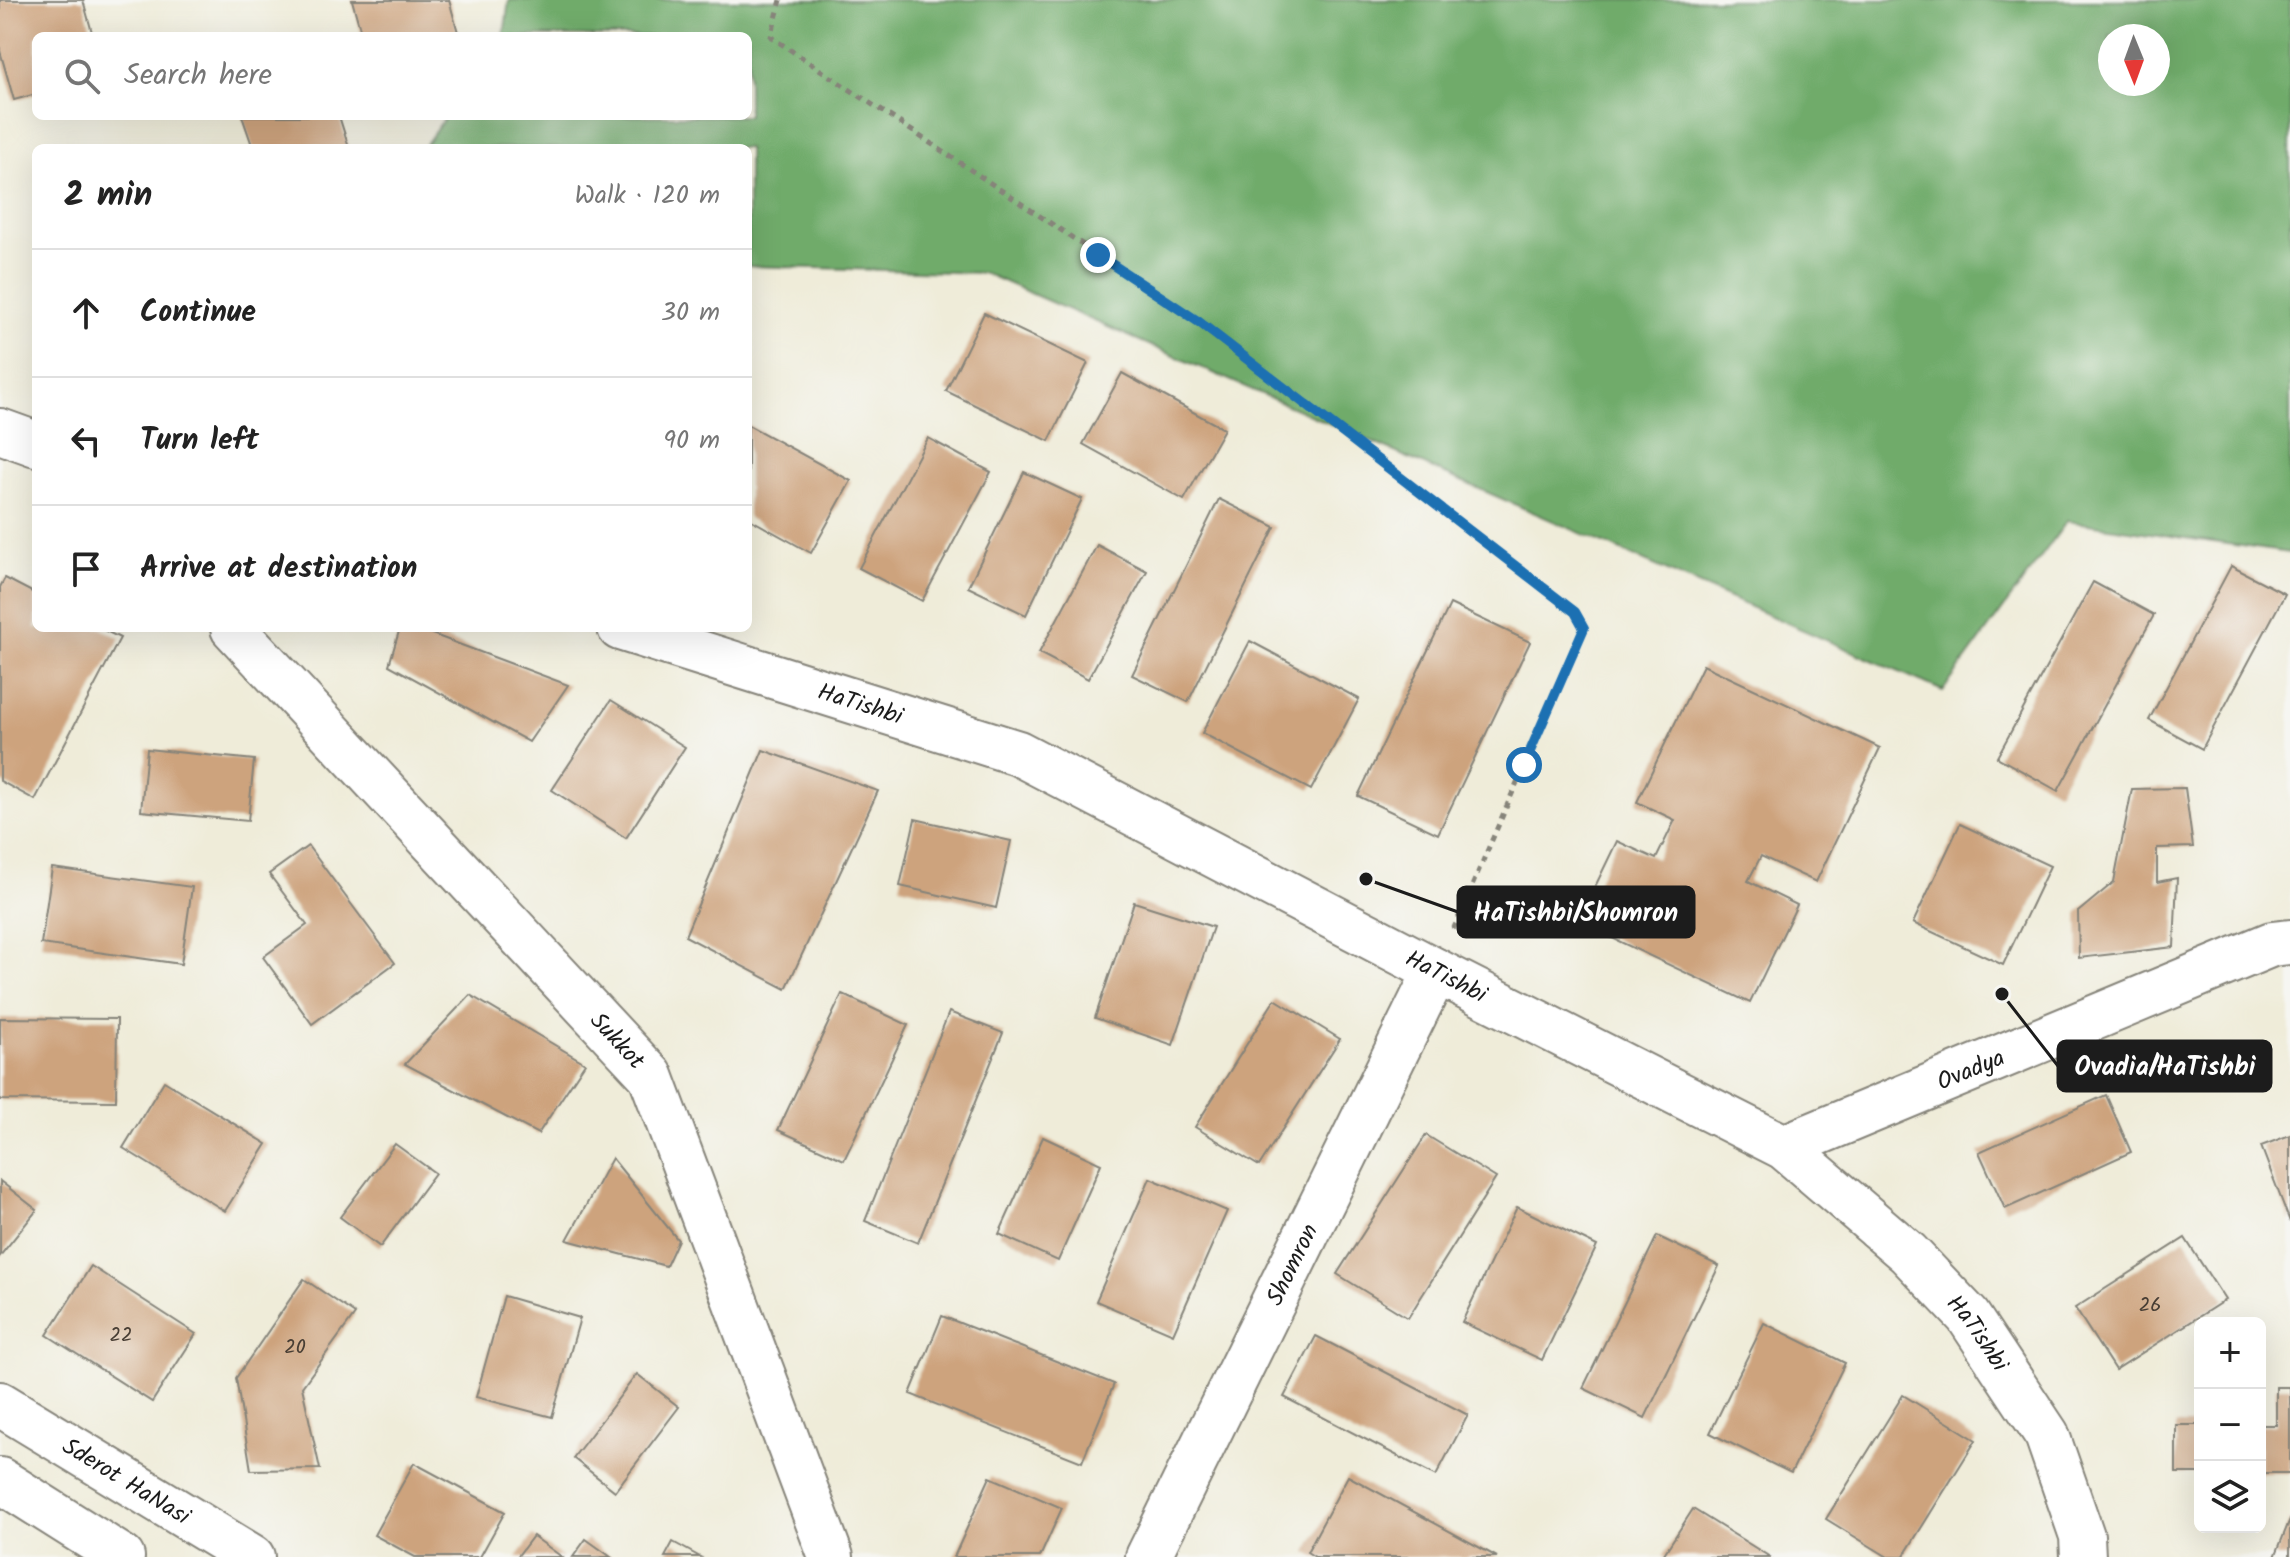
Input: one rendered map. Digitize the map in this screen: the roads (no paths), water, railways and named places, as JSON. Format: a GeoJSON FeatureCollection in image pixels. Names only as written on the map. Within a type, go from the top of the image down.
{"type":"FeatureCollection","features":[{"type":"Feature","properties":{"kind":"street"},"geometry":{"type":"LineString","coordinates":[[0,431],[32,443]]}},
{"type":"Feature","properties":{"kind":"street","name":"Sukkot"},"geometry":{"type":"LineString","coordinates":[[237,632],[651,1076],[831,1557]]}},
{"type":"Feature","properties":{"kind":"street","name":"HaTishbi"},"geometry":{"type":"LineString","coordinates":[[633,632],[1018,753],[1436,971],[1784,1147],[1908,1253],[1968,1316],[2047,1435],[2082,1536],[2083,1557]]}},
{"type":"Feature","properties":{"kind":"street","name":"Ovadya"},"geometry":{"type":"LineString","coordinates":[[1784,1147],[2272,944],[2290,942]]}},
{"type":"Feature","properties":{"kind":"street","name":"Shomron"},"geometry":{"type":"LineString","coordinates":[[1148,1557],[1436,971]]}},
{"type":"Feature","properties":{"kind":"street","name":"Sderot HaNasi"},"geometry":{"type":"LineString","coordinates":[[0,1404],[252,1557]]}},
{"type":"Feature","properties":{"kind":"street"},"geometry":{"type":"LineString","coordinates":[[0,1480],[122,1557]]}},
{"type":"Feature","properties":{"kind":"place","name":"HaTishbi/Shomron"},"geometry":{"type":"Point","coordinates":[1366,879]}},
{"type":"Feature","properties":{"kind":"place","name":"Ovadia/HaTishbi"},"geometry":{"type":"Point","coordinates":[2002,994]}}]}
